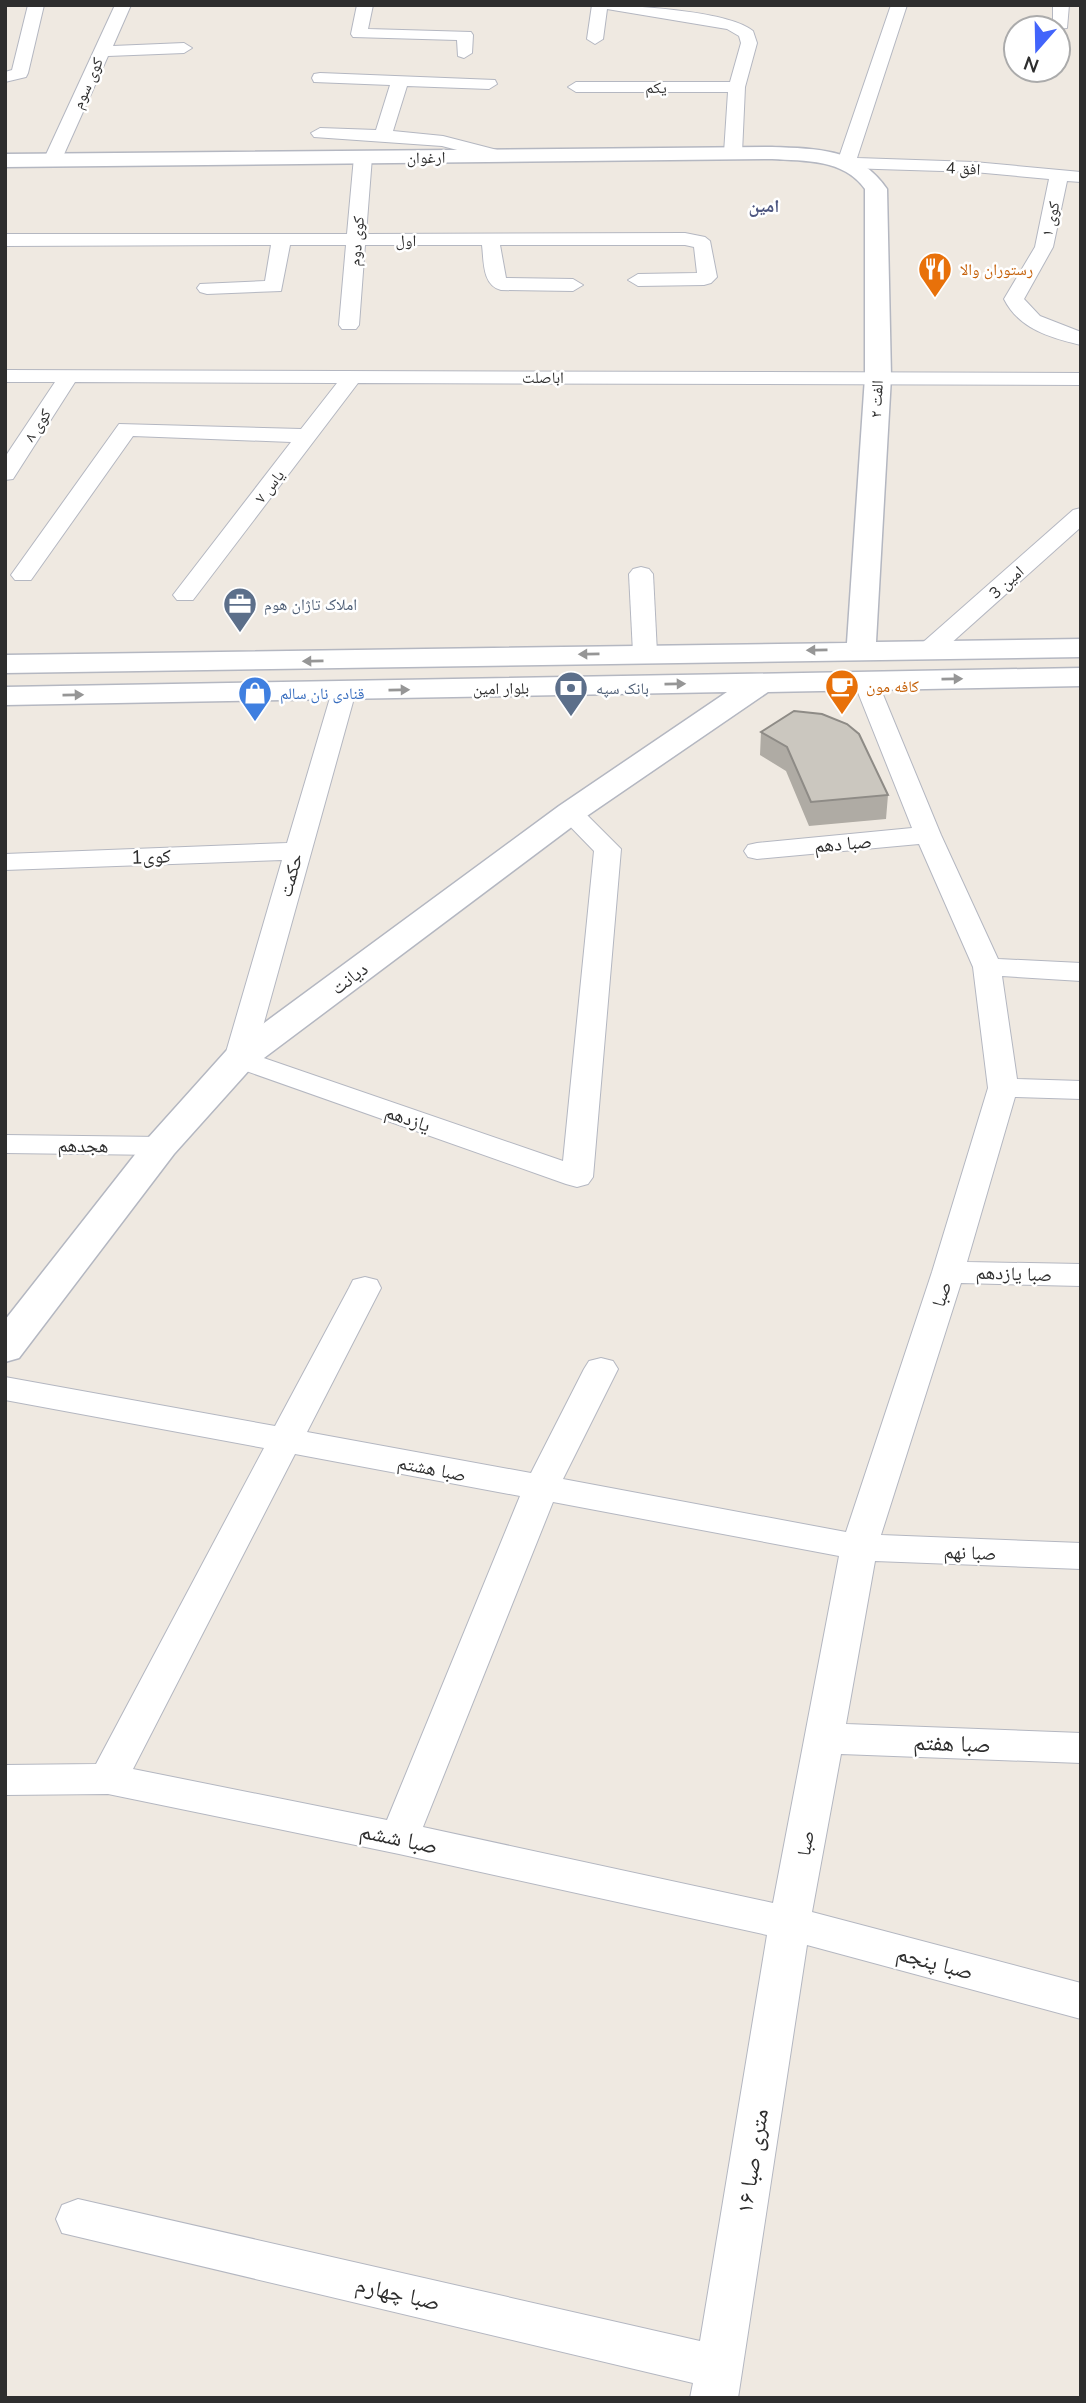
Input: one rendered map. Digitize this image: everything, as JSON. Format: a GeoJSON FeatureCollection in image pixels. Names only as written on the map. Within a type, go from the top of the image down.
{"type":"FeatureCollection","features":[{"type":"Feature","properties":{"kind":"street"},"geometry":{"type":"LineString","coordinates":[[5,77],[20,73],[23,35],[36,5]]}},
{"type":"Feature","properties":{"kind":"street","name":"کوی سوم"},"geometry":{"type":"LineString","coordinates":[[52,161],[122,5]]}},
{"type":"Feature","properties":{"kind":"street"},"geometry":{"type":"LineString","coordinates":[[365,5],[359,34],[465,35],[464,53]]}},
{"type":"Feature","properties":{"kind":"street"},"geometry":{"type":"LineString","coordinates":[[595,39],[600,5]]}},
{"type":"Feature","properties":{"kind":"street"},"geometry":{"type":"LineString","coordinates":[[609,5],[741,29],[747,34],[749,43],[737,87],[733,153]]}},
{"type":"Feature","properties":{"kind":"street"},"geometry":{"type":"LineString","coordinates":[[846,163],[899,5]]}},
{"type":"Feature","properties":{"kind":"street"},"geometry":{"type":"LineString","coordinates":[[102,51],[184,48]]}},
{"type":"Feature","properties":{"kind":"street"},"geometry":{"type":"LineString","coordinates":[[320,78],[489,84]]}},
{"type":"Feature","properties":{"kind":"street"},"geometry":{"type":"LineString","coordinates":[[383,135],[400,81]]}},
{"type":"Feature","properties":{"kind":"street","name":"یکم"},"geometry":{"type":"LineString","coordinates":[[576,87],[737,87]]}},
{"type":"Feature","properties":{"kind":"street"},"geometry":{"type":"LineString","coordinates":[[320,133],[443,141],[499,156]]}},
{"type":"Feature","properties":{"kind":"street","name":"ارغوان"},"geometry":{"type":"LineString","coordinates":[[5,161],[733,153],[810,155],[846,163]]}},
{"type":"Feature","properties":{"kind":"street","name":"کوی دوم"},"geometry":{"type":"LineString","coordinates":[[349,325],[363,157]]}},
{"type":"Feature","properties":{"kind":"street","name":"افق 4"},"geometry":{"type":"LineString","coordinates":[[846,163],[974,167],[1081,177]]}},
{"type":"Feature","properties":{"kind":"street","name":"الفت ۲"},"geometry":{"type":"LineString","coordinates":[[846,163],[870,177],[876,188],[878,377],[863,665]]}},
{"type":"Feature","properties":{"kind":"street","name":"کوی ۱"},"geometry":{"type":"LineString","coordinates":[[1059,177],[1044,247],[1014,299],[1017,308],[1026,317],[1081,340]]}},
{"type":"Feature","properties":{"kind":"street","name":"اول"},"geometry":{"type":"LineString","coordinates":[[5,240],[685,239],[698,241],[703,245],[704,279],[638,280]]}},
{"type":"Feature","properties":{"kind":"street"},"geometry":{"type":"LineString","coordinates":[[207,288],[274,287],[281,240]]}},
{"type":"Feature","properties":{"kind":"street"},"geometry":{"type":"LineString","coordinates":[[490,240],[496,281],[501,284],[573,285]]}},
{"type":"Feature","properties":{"kind":"street","name":"اباصلت"},"geometry":{"type":"LineString","coordinates":[[5,376],[1081,379]]}},
{"type":"Feature","properties":{"kind":"street","name":"کوی ۸"},"geometry":{"type":"LineString","coordinates":[[5,474],[69,376]]}},
{"type":"Feature","properties":{"kind":"street","name":"یاس ۷"},"geometry":{"type":"LineString","coordinates":[[185,594],[352,377]]}},
{"type":"Feature","properties":{"kind":"street"},"geometry":{"type":"LineString","coordinates":[[23,575],[127,429],[308,436]]}},
{"type":"Feature","properties":{"kind":"street","name":"امین 3"},"geometry":{"type":"LineString","coordinates":[[930,649],[1081,515]]}},
{"type":"Feature","properties":{"kind":"street"},"geometry":{"type":"LineString","coordinates":[[641,574],[645,653]]}},
{"type":"Feature","properties":{"kind":"street","name":"بلوار امین"},"geometry":{"type":"LineString","coordinates":[[5,696],[762,682],[863,665],[930,649],[1081,648]]}},
{"type":"Feature","properties":{"kind":"street","name":"بلوار امین"},"geometry":{"type":"LineString","coordinates":[[5,664],[350,661],[645,653],[1081,677]]}},
{"type":"Feature","properties":{"kind":"street"},"geometry":{"type":"LineString","coordinates":[[344,691],[350,661]]}},
{"type":"Feature","properties":{"kind":"street","name":"صبا"},"geometry":{"type":"LineString","coordinates":[[790,1923],[859,1547],[948,1272],[1003,1088],[987,967],[928,835],[863,665]]}},
{"type":"Feature","properties":{"kind":"street","name":"دیانت"},"geometry":{"type":"LineString","coordinates":[[5,1348],[162,1146],[240,1059],[570,813],[762,682]]}},
{"type":"Feature","properties":{"kind":"street","name":"حکمت"},"geometry":{"type":"LineString","coordinates":[[240,1059],[344,691]]}},
{"type":"Feature","properties":{"kind":"street","name":"یازدهم"},"geometry":{"type":"LineString","coordinates":[[240,1059],[577,1177],[608,849],[570,813]]}},
{"type":"Feature","properties":{"kind":"street","name":"صبا دهم"},"geometry":{"type":"LineString","coordinates":[[757,851],[928,835]]}},
{"type":"Feature","properties":{"kind":"street","name":"کوی1"},"geometry":{"type":"LineString","coordinates":[[5,862],[297,851]]}},
{"type":"Feature","properties":{"kind":"street"},"geometry":{"type":"LineString","coordinates":[[987,967],[1081,972]]}},
{"type":"Feature","properties":{"kind":"street"},"geometry":{"type":"LineString","coordinates":[[1003,1088],[1081,1090]]}},
{"type":"Feature","properties":{"kind":"street","name":"هجدهم"},"geometry":{"type":"LineString","coordinates":[[5,1144],[162,1146]]}},
{"type":"Feature","properties":{"kind":"street","name":"صبا یازدهم"},"geometry":{"type":"LineString","coordinates":[[948,1272],[1081,1275]]}},
{"type":"Feature","properties":{"kind":"street"},"geometry":{"type":"LineString","coordinates":[[108,1779],[283,1440],[365,1288]]}},
{"type":"Feature","properties":{"kind":"street"},"geometry":{"type":"LineString","coordinates":[[399,1838],[541,1488],[601,1369]]}},
{"type":"Feature","properties":{"kind":"street","name":"صبا هشتم"},"geometry":{"type":"LineString","coordinates":[[5,1388],[859,1547]]}},
{"type":"Feature","properties":{"kind":"street","name":"صبا نهم"},"geometry":{"type":"LineString","coordinates":[[859,1547],[1081,1556]]}},
{"type":"Feature","properties":{"kind":"street","name":"صبا هفتم"},"geometry":{"type":"LineString","coordinates":[[824,1738],[1081,1748]]}},
{"type":"Feature","properties":{"kind":"street","name":"صبا ششم"},"geometry":{"type":"LineString","coordinates":[[5,1780],[108,1779],[399,1838],[790,1923]]}},
{"type":"Feature","properties":{"kind":"street","name":"صبا پنجم"},"geometry":{"type":"LineString","coordinates":[[790,1923],[1081,2001]]}},
{"type":"Feature","properties":{"kind":"street","name":"۱۶ متری صبا"},"geometry":{"type":"LineString","coordinates":[[717,2382],[790,1923]]}},
{"type":"Feature","properties":{"kind":"street","name":"صبا چهارم"},"geometry":{"type":"LineString","coordinates":[[78,2219],[717,2382]]}},
{"type":"Feature","properties":{"kind":"building"},"geometry":{"type":"Polygon","coordinates":[[[794,711],[822,714],[847,724],[859,734],[888,795],[811,802],[787,747],[761,732],[794,711]]]}},
{"type":"Feature","properties":{"kind":"place","name":"رستوران والا"},"geometry":{"type":"Point","coordinates":[935,299]}},
{"type":"Feature","properties":{"kind":"place","name":"املاک تاژان هوم"},"geometry":{"type":"Point","coordinates":[240,634]}},
{"type":"Feature","properties":{"kind":"place","name":"کافه مون"},"geometry":{"type":"Point","coordinates":[842,716]}},
{"type":"Feature","properties":{"kind":"place","name":"بانک سپه"},"geometry":{"type":"Point","coordinates":[571,718]}},
{"type":"Feature","properties":{"kind":"place","name":"قنادی نان سالم"},"geometry":{"type":"Point","coordinates":[255,723]}},
{"type":"Feature","properties":{"kind":"district","name":"امین"},"geometry":{"type":"Point","coordinates":[764,206]}}]}
